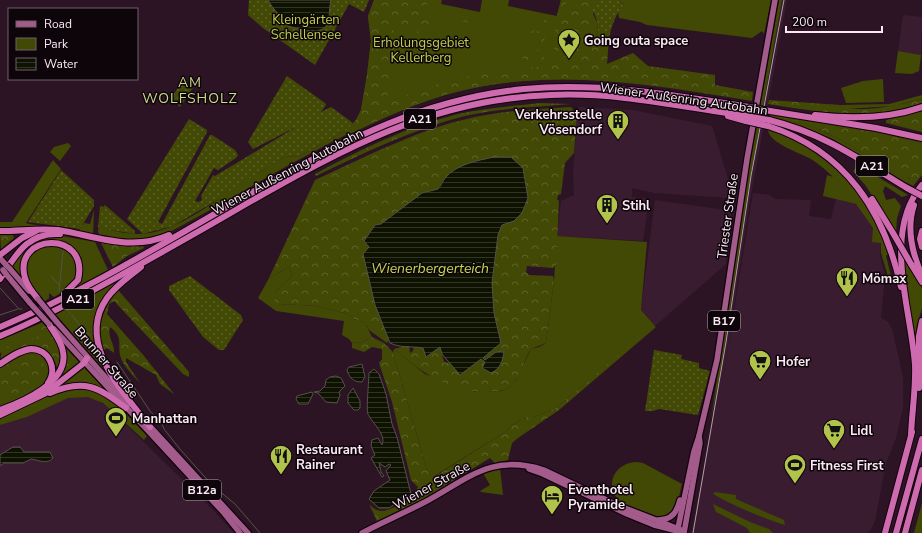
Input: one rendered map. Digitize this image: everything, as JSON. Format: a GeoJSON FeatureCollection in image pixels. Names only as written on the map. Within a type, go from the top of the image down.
{"type":"FeatureCollection","features":[{"type":"Feature","properties":{"kind":"highway","name":"Wiener Außenring Autobahn"},"geometry":{"type":"LineString","coordinates":[[0,327],[48,306],[304,163],[369,130],[431,107],[472,97],[524,89],[595,88],[644,92],[749,107],[876,128],[922,138]]}},
{"type":"Feature","properties":{"kind":"highway","name":"Wiener Außenring Autobahn"},"geometry":{"type":"LineString","coordinates":[[0,336],[54,311],[153,258],[333,156],[406,123],[445,111],[520,97],[564,95],[620,97],[710,111],[747,119]]}},
{"type":"Feature","properties":{"kind":"highway"},"geometry":{"type":"LineString","coordinates":[[770,111],[859,117],[897,114],[922,107]]}},
{"type":"Feature","properties":{"kind":"highway"},"geometry":{"type":"LineString","coordinates":[[710,111],[769,124],[813,144],[843,167],[866,191],[922,282]]}},
{"type":"Feature","properties":{"kind":"highway"},"geometry":{"type":"LineString","coordinates":[[769,124],[815,147],[847,174],[863,193],[879,219],[885,235],[894,260],[908,315]]}},
{"type":"Feature","properties":{"kind":"highway","name":"Wiener Außenring Autobahn"},"geometry":{"type":"LineString","coordinates":[[769,124],[797,128],[836,144],[922,196]]}},
{"type":"Feature","properties":{"kind":"highway"},"geometry":{"type":"LineString","coordinates":[[911,435],[915,365],[900,244],[908,210],[917,191],[922,186]]}},
{"type":"Feature","properties":{"kind":"highway"},"geometry":{"type":"LineString","coordinates":[[922,186],[912,211],[910,231],[913,252],[922,275]]}},
{"type":"Feature","properties":{"kind":"highway"},"geometry":{"type":"LineString","coordinates":[[0,231],[46,229],[123,243],[144,242],[164,238],[204,220]]}},
{"type":"Feature","properties":{"kind":"highway"},"geometry":{"type":"LineString","coordinates":[[0,257],[30,233],[46,229]]}},
{"type":"Feature","properties":{"kind":"highway"},"geometry":{"type":"LineString","coordinates":[[922,231],[920,239],[922,247]]}},
{"type":"Feature","properties":{"kind":"highway"},"geometry":{"type":"LineString","coordinates":[[0,279],[18,250],[30,240],[56,234],[93,238]]}},
{"type":"Feature","properties":{"kind":"highway"},"geometry":{"type":"LineString","coordinates":[[38,299],[25,278],[26,260],[31,250],[42,244],[52,242],[62,244],[72,251],[76,258],[79,266],[78,280],[70,290],[48,306]]}},
{"type":"Feature","properties":{"kind":"highway"},"geometry":{"type":"LineString","coordinates":[[150,426],[110,371],[100,350],[97,330],[101,309],[106,298],[124,280],[153,258]]}},
{"type":"Feature","properties":{"kind":"highway"},"geometry":{"type":"LineString","coordinates":[[885,533],[911,435],[918,400],[919,336],[922,322]]}},
{"type":"Feature","properties":{"kind":"highway"},"geometry":{"type":"LineString","coordinates":[[0,410],[30,396],[48,385],[59,373],[62,366],[63,350],[49,324]]}},
{"type":"Feature","properties":{"kind":"highway"},"geometry":{"type":"LineString","coordinates":[[0,364],[25,350],[40,350],[46,354],[52,366],[51,379],[30,396]]}},
{"type":"Feature","properties":{"kind":"highway"},"geometry":{"type":"LineString","coordinates":[[46,393],[86,360]]}},
{"type":"Feature","properties":{"kind":"highway"},"geometry":{"type":"LineString","coordinates":[[0,415],[46,393],[72,385],[89,386],[106,392],[126,408]]}},
{"type":"Feature","properties":{"kind":"highway"},"geometry":{"type":"LineString","coordinates":[[896,533],[922,439]]}},
{"type":"Feature","properties":{"kind":"highway"},"geometry":{"type":"LineString","coordinates":[[904,533],[922,470]]}},
{"type":"Feature","properties":{"kind":"main road","name":"Triester Straße"},"geometry":{"type":"LineString","coordinates":[[678,531],[696,442],[699,436],[722,337],[744,173],[775,0]]}},
{"type":"Feature","properties":{"kind":"main road","name":"Brunner Straße"},"geometry":{"type":"LineString","coordinates":[[0,257],[5,269],[30,303],[150,426],[248,533]]}},
{"type":"Feature","properties":{"kind":"main road","name":"Brunner Straße"},"geometry":{"type":"LineString","coordinates":[[5,269],[38,299],[126,408],[240,533]]}},
{"type":"Feature","properties":{"kind":"main road","name":"Triester Straße"},"geometry":{"type":"LineString","coordinates":[[684,532],[700,444],[699,436]]}},
{"type":"Feature","properties":{"kind":"main road","name":"Wiener Straße"},"geometry":{"type":"LineString","coordinates":[[513,464],[543,474],[645,522],[684,532]]}},
{"type":"Feature","properties":{"kind":"main road","name":"Wiener Straße"},"geometry":{"type":"LineString","coordinates":[[362,533],[419,505],[478,471],[493,466],[513,464],[534,466],[544,470],[606,500],[678,531]]}},
{"type":"Feature","properties":{"kind":"main road"},"geometry":{"type":"LineString","coordinates":[[652,519],[667,519],[674,514],[678,507],[685,477],[689,474]]}},
{"type":"Feature","properties":{"kind":"shaded area"},"geometry":{"type":"Polygon","coordinates":[[[782,0],[787,0],[750,200],[721,391],[753,193],[770,195],[775,199],[811,200],[809,216],[831,219],[836,199],[856,204],[870,221],[881,243],[880,256],[885,275],[881,318],[888,322],[892,329],[903,378],[903,408],[896,438],[886,463],[875,521],[870,531],[866,533],[692,533],[720,375],[749,186],[782,0]]]}},
{"type":"Feature","properties":{"kind":"shaded area"},"geometry":{"type":"Polygon","coordinates":[[[903,15],[922,17],[921,55],[898,51],[903,15]]]}},
{"type":"Feature","properties":{"kind":"shaded area"},"geometry":{"type":"Polygon","coordinates":[[[578,107],[633,110],[712,126],[732,192],[728,198],[655,193],[632,188],[632,197],[649,199],[643,241],[557,236],[561,201],[574,195],[573,173],[578,107]]]}},
{"type":"Feature","properties":{"kind":"shaded area"},"geometry":{"type":"Polygon","coordinates":[[[655,200],[725,210],[731,213],[726,264],[655,326],[641,310],[655,200]]]}},
{"type":"Feature","properties":{"kind":"shaded area"},"geometry":{"type":"Polygon","coordinates":[[[78,396],[92,397],[108,407],[211,508],[234,533],[0,533],[0,425],[27,417],[64,399],[78,396]]]}},
{"type":"Feature","properties":{"kind":"green space","name":"Kleingärten Schellensee"},"geometry":{"type":"Polygon","coordinates":[[[249,0],[369,0],[364,12],[349,4],[315,65],[263,28],[248,15],[249,0]]]}},
{"type":"Feature","properties":{"kind":"green space","name":"Erholungsgebiet Kellerberg"},"geometry":{"type":"Polygon","coordinates":[[[374,0],[442,0],[441,4],[480,12],[482,0],[509,0],[508,6],[557,16],[561,0],[595,0],[592,12],[598,24],[596,44],[588,43],[582,79],[533,80],[501,83],[453,93],[376,121],[339,138],[160,237],[127,241],[99,237],[98,229],[100,228],[123,233],[137,234],[159,231],[170,227],[200,211],[219,199],[223,194],[286,156],[298,157],[347,130],[356,120],[361,110],[371,41],[368,16],[374,0]]]}},
{"type":"Feature","properties":{"kind":"green space"},"geometry":{"type":"Polygon","coordinates":[[[374,0],[426,0],[430,15],[429,25],[393,28],[396,32],[387,99],[392,96],[395,99],[429,88],[446,80],[503,71],[517,71],[535,67],[574,64],[574,57],[563,57],[558,59],[554,49],[556,19],[568,14],[571,0],[595,0],[587,43],[596,44],[597,37],[609,39],[607,64],[633,53],[648,66],[715,75],[715,85],[753,92],[752,101],[678,89],[603,81],[528,81],[491,85],[454,92],[414,105],[350,134],[347,130],[356,120],[361,110],[371,41],[368,16],[374,0]]]}},
{"type":"Feature","properties":{"kind":"green space"},"geometry":{"type":"Polygon","coordinates":[[[561,0],[566,0],[566,10],[563,15],[557,16],[561,0]]]}},
{"type":"Feature","properties":{"kind":"green space"},"geometry":{"type":"Polygon","coordinates":[[[595,0],[617,0],[624,4],[614,20],[609,39],[597,37],[598,24],[594,13],[592,12],[595,0]]]}},
{"type":"Feature","properties":{"kind":"green space"},"geometry":{"type":"Polygon","coordinates":[[[617,0],[771,0],[764,34],[762,31],[752,38],[647,25],[640,22],[619,18],[618,11],[624,4],[617,0]]]}},
{"type":"Feature","properties":{"kind":"green space"},"geometry":{"type":"Polygon","coordinates":[[[779,0],[782,0],[749,186],[720,375],[711,419],[746,186],[779,0]]]}},
{"type":"Feature","properties":{"kind":"green space"},"geometry":{"type":"Polygon","coordinates":[[[454,15],[472,18],[473,23],[454,20],[451,18],[454,15]]]}},
{"type":"Feature","properties":{"kind":"green space"},"geometry":{"type":"Polygon","coordinates":[[[547,17],[543,52],[545,63],[521,67],[523,57],[527,53],[534,55],[539,48],[541,37],[529,35],[529,30],[543,32],[544,18],[547,17]]]}},
{"type":"Feature","properties":{"kind":"green space"},"geometry":{"type":"Polygon","coordinates":[[[420,31],[426,34],[422,50],[417,50],[417,46],[420,41],[418,37],[416,42],[413,44],[414,32],[420,31]]]}},
{"type":"Feature","properties":{"kind":"green space"},"geometry":{"type":"Polygon","coordinates":[[[898,51],[921,55],[919,71],[912,74],[895,73],[898,51]]]}},
{"type":"Feature","properties":{"kind":"green space"},"geometry":{"type":"Polygon","coordinates":[[[287,76],[325,103],[326,105],[321,112],[331,107],[353,123],[347,130],[298,157],[286,156],[224,194],[219,199],[173,226],[143,234],[127,219],[189,119],[207,130],[207,132],[158,222],[162,224],[210,135],[235,150],[238,155],[218,170],[214,168],[195,201],[199,202],[202,200],[201,196],[213,175],[215,176],[296,127],[253,149],[248,142],[287,76]]]}},
{"type":"Feature","properties":{"kind":"green space"},"geometry":{"type":"Polygon","coordinates":[[[883,79],[884,102],[846,103],[841,88],[863,81],[883,79]]]}},
{"type":"Feature","properties":{"kind":"green space"},"geometry":{"type":"Polygon","coordinates":[[[183,81],[193,88],[180,107],[171,98],[183,81]]]}},
{"type":"Feature","properties":{"kind":"green space"},"geometry":{"type":"Polygon","coordinates":[[[922,95],[922,99],[893,106],[845,109],[840,105],[889,104],[922,95]]]}},
{"type":"Feature","properties":{"kind":"green space"},"geometry":{"type":"Polygon","coordinates":[[[922,99],[922,103],[903,109],[865,113],[826,112],[768,104],[769,100],[840,105],[847,108],[868,109],[892,106],[922,99]]]}},
{"type":"Feature","properties":{"kind":"green space"},"geometry":{"type":"Polygon","coordinates":[[[540,103],[571,104],[505,109],[478,113],[446,121],[371,150],[316,176],[315,174],[402,132],[439,119],[478,110],[540,103]]]}},
{"type":"Feature","properties":{"kind":"green space"},"geometry":{"type":"Polygon","coordinates":[[[701,104],[748,111],[748,114],[701,106],[701,104]]]}},
{"type":"Feature","properties":{"kind":"green space"},"geometry":{"type":"Polygon","coordinates":[[[571,107],[577,115],[574,153],[565,163],[561,194],[558,195],[557,199],[559,201],[556,265],[553,268],[527,266],[526,272],[529,275],[553,276],[554,281],[546,343],[531,349],[519,375],[508,388],[487,392],[460,389],[448,385],[425,373],[394,349],[409,345],[410,353],[413,351],[414,346],[423,348],[426,357],[440,347],[444,362],[450,363],[460,375],[481,359],[485,362],[496,352],[485,360],[483,358],[501,343],[494,313],[492,283],[498,235],[502,225],[519,215],[524,209],[527,195],[523,168],[444,179],[438,189],[422,193],[381,224],[375,225],[364,241],[369,247],[375,305],[389,340],[387,343],[369,330],[365,323],[354,319],[348,314],[318,306],[278,304],[274,300],[275,292],[292,276],[289,267],[269,278],[315,180],[377,151],[420,133],[442,126],[497,113],[571,107]]]}},
{"type":"Feature","properties":{"kind":"green space"},"geometry":{"type":"Polygon","coordinates":[[[922,111],[922,132],[886,123],[886,120],[922,111]]]}},
{"type":"Feature","properties":{"kind":"green space"},"geometry":{"type":"Polygon","coordinates":[[[770,114],[872,130],[922,140],[922,143],[877,132],[794,121],[813,127],[841,140],[904,178],[908,177],[910,179],[908,184],[833,139],[801,126],[770,118],[770,114]]]}},
{"type":"Feature","properties":{"kind":"green space"},"geometry":{"type":"Polygon","coordinates":[[[792,120],[877,132],[922,143],[922,175],[913,186],[908,183],[910,179],[908,177],[905,179],[841,140],[820,130],[792,120]]]}},
{"type":"Feature","properties":{"kind":"green space"},"geometry":{"type":"Polygon","coordinates":[[[768,130],[791,138],[819,155],[833,166],[857,192],[867,206],[882,237],[888,254],[886,256],[892,280],[890,283],[881,253],[881,243],[872,242],[873,228],[856,204],[823,196],[827,175],[833,177],[811,159],[779,143],[770,135],[768,130]]]}},
{"type":"Feature","properties":{"kind":"green space"},"geometry":{"type":"Polygon","coordinates":[[[68,143],[71,146],[60,161],[50,152],[54,147],[68,143]]]}},
{"type":"Feature","properties":{"kind":"green space"},"geometry":{"type":"Polygon","coordinates":[[[53,160],[61,169],[26,223],[79,230],[84,223],[90,224],[94,210],[93,236],[0,228],[0,222],[12,222],[53,160]]]}},
{"type":"Feature","properties":{"kind":"green space"},"geometry":{"type":"Polygon","coordinates":[[[858,165],[908,195],[902,197],[885,186],[883,191],[886,200],[895,198],[901,206],[897,218],[896,233],[866,186],[853,171],[858,165]]]}},
{"type":"Feature","properties":{"kind":"green space"},"geometry":{"type":"Polygon","coordinates":[[[61,170],[94,200],[94,206],[80,229],[28,222],[61,170]]]}},
{"type":"Feature","properties":{"kind":"green space"},"geometry":{"type":"Polygon","coordinates":[[[105,205],[135,231],[135,234],[98,228],[100,206],[103,207],[105,205]]]}},
{"type":"Feature","properties":{"kind":"green space"},"geometry":{"type":"Polygon","coordinates":[[[0,234],[12,234],[14,238],[1,249],[0,234]]]}},
{"type":"Feature","properties":{"kind":"green space"},"geometry":{"type":"Polygon","coordinates":[[[49,236],[62,236],[95,242],[108,270],[76,288],[80,274],[79,264],[65,243],[55,240],[41,243],[28,252],[23,280],[12,267],[16,260],[31,244],[49,236]]]}},
{"type":"Feature","properties":{"kind":"green space"},"geometry":{"type":"Polygon","coordinates":[[[557,236],[647,242],[641,310],[655,326],[556,408],[534,417],[527,417],[515,423],[505,432],[433,477],[427,470],[393,352],[394,349],[425,374],[475,392],[502,391],[508,388],[516,380],[531,349],[546,343],[554,281],[557,236]]]}},
{"type":"Feature","properties":{"kind":"green space"},"geometry":{"type":"Polygon","coordinates":[[[101,243],[122,246],[143,245],[144,248],[127,256],[113,267],[101,243]]]}},
{"type":"Feature","properties":{"kind":"green space"},"geometry":{"type":"Polygon","coordinates":[[[57,245],[72,254],[76,262],[76,280],[70,288],[54,297],[49,293],[49,298],[44,302],[29,283],[26,263],[38,247],[57,245]]]}},
{"type":"Feature","properties":{"kind":"green space"},"geometry":{"type":"Polygon","coordinates":[[[901,255],[922,288],[922,309],[917,324],[914,344],[901,255]]]}},
{"type":"Feature","properties":{"kind":"green space"},"geometry":{"type":"Polygon","coordinates":[[[289,267],[292,276],[275,292],[278,304],[318,306],[348,314],[354,319],[365,323],[372,337],[362,342],[352,343],[349,339],[342,335],[344,321],[276,311],[258,298],[269,278],[289,267]]]}},
{"type":"Feature","properties":{"kind":"green space"},"geometry":{"type":"Polygon","coordinates":[[[190,276],[241,315],[243,320],[224,350],[219,350],[203,337],[169,290],[169,286],[190,276]]]}},
{"type":"Feature","properties":{"kind":"green space"},"geometry":{"type":"Polygon","coordinates":[[[114,282],[116,284],[106,295],[97,315],[96,337],[120,390],[59,319],[46,326],[44,323],[39,341],[0,353],[0,340],[39,324],[114,282]]]}},
{"type":"Feature","properties":{"kind":"green space"},"geometry":{"type":"Polygon","coordinates":[[[118,290],[189,372],[189,377],[183,374],[114,301],[109,304],[107,314],[144,356],[174,394],[160,384],[156,375],[126,358],[126,362],[140,383],[128,370],[121,359],[117,334],[110,327],[109,331],[114,353],[107,348],[102,351],[100,342],[100,326],[102,318],[108,304],[118,290]]]}},
{"type":"Feature","properties":{"kind":"green space"},"geometry":{"type":"Polygon","coordinates":[[[44,323],[52,333],[60,350],[61,356],[58,369],[51,355],[39,347],[26,348],[0,361],[2,349],[30,337],[38,341],[36,333],[42,332],[40,327],[44,323]]]}},
{"type":"Feature","properties":{"kind":"green space"},"geometry":{"type":"Polygon","coordinates":[[[653,326],[656,327],[559,410],[512,443],[508,460],[495,463],[490,458],[423,499],[377,521],[369,504],[377,510],[382,511],[394,508],[411,496],[418,487],[411,480],[392,402],[379,363],[382,359],[382,349],[372,347],[364,352],[352,348],[352,343],[362,342],[372,337],[384,343],[393,352],[427,470],[434,477],[505,432],[515,423],[527,417],[534,417],[556,408],[653,326]]]}},
{"type":"Feature","properties":{"kind":"green space"},"geometry":{"type":"Polygon","coordinates":[[[64,342],[81,363],[56,384],[6,409],[56,380],[64,342]]]}},
{"type":"Feature","properties":{"kind":"green space"},"geometry":{"type":"Polygon","coordinates":[[[33,350],[48,359],[50,369],[48,377],[38,389],[31,394],[0,407],[0,366],[18,355],[33,350]]]}},
{"type":"Feature","properties":{"kind":"green space"},"geometry":{"type":"Polygon","coordinates":[[[654,350],[682,355],[681,359],[699,363],[699,368],[710,371],[698,415],[659,409],[645,411],[654,350]]]}},
{"type":"Feature","properties":{"kind":"green space"},"geometry":{"type":"Polygon","coordinates":[[[35,356],[42,360],[45,367],[42,374],[27,388],[14,395],[0,399],[0,370],[16,360],[35,356]]]}},
{"type":"Feature","properties":{"kind":"green space"},"geometry":{"type":"Polygon","coordinates":[[[70,356],[76,362],[76,365],[64,373],[70,356]]]}},
{"type":"Feature","properties":{"kind":"green space"},"geometry":{"type":"Polygon","coordinates":[[[85,366],[108,391],[98,387],[58,386],[85,366]]]}},
{"type":"Feature","properties":{"kind":"green space"},"geometry":{"type":"Polygon","coordinates":[[[82,371],[84,371],[95,383],[81,380],[71,381],[82,371]]]}},
{"type":"Feature","properties":{"kind":"green space"},"geometry":{"type":"Polygon","coordinates":[[[86,387],[114,401],[147,436],[144,440],[103,403],[88,397],[68,398],[27,417],[0,425],[0,417],[46,395],[64,388],[86,387]]]}},
{"type":"Feature","properties":{"kind":"green space"},"geometry":{"type":"Polygon","coordinates":[[[628,463],[643,463],[682,484],[676,505],[669,515],[659,517],[645,514],[625,505],[616,496],[612,483],[617,471],[628,463]]]}},
{"type":"Feature","properties":{"kind":"green space"},"geometry":{"type":"Polygon","coordinates":[[[500,468],[503,495],[481,492],[480,491],[490,485],[483,473],[500,468]]]}},
{"type":"Feature","properties":{"kind":"green space"},"geometry":{"type":"Polygon","coordinates":[[[715,492],[736,495],[736,499],[784,520],[785,525],[739,507],[713,494],[715,492]]]}},
{"type":"Feature","properties":{"kind":"green space"},"geometry":{"type":"Polygon","coordinates":[[[922,503],[922,533],[914,533],[922,503]]]}},
{"type":"Feature","properties":{"kind":"green space"},"geometry":{"type":"Polygon","coordinates":[[[713,504],[750,522],[769,529],[773,533],[750,533],[747,528],[716,512],[713,504]]]}},
{"type":"Feature","properties":{"kind":"water"},"geometry":{"type":"Polygon","coordinates":[[[268,0],[331,0],[326,27],[316,31],[311,31],[288,26],[268,0]]]}},
{"type":"Feature","properties":{"kind":"water","name":"Wienerbergerteich"},"geometry":{"type":"Polygon","coordinates":[[[494,157],[511,157],[523,168],[528,198],[522,213],[514,221],[502,225],[498,235],[492,283],[494,313],[501,343],[483,358],[485,360],[496,352],[504,351],[502,361],[499,367],[491,373],[482,368],[485,362],[481,359],[460,375],[442,354],[440,347],[426,357],[423,348],[394,345],[390,343],[375,305],[363,254],[369,247],[364,241],[375,225],[381,224],[422,193],[438,189],[445,178],[455,169],[480,160],[494,157]]]}},
{"type":"Feature","properties":{"kind":"water"},"geometry":{"type":"Polygon","coordinates":[[[362,364],[365,377],[362,382],[355,381],[349,376],[347,370],[349,367],[362,364]]]}},
{"type":"Feature","properties":{"kind":"water"},"geometry":{"type":"Polygon","coordinates":[[[374,369],[379,374],[386,394],[392,424],[397,437],[411,494],[389,508],[379,508],[369,499],[374,491],[390,480],[386,471],[391,465],[389,464],[385,467],[379,463],[381,472],[384,476],[382,477],[371,458],[375,455],[371,446],[372,440],[378,438],[382,445],[383,441],[381,433],[367,412],[369,373],[374,369]]]}},
{"type":"Feature","properties":{"kind":"water"},"geometry":{"type":"Polygon","coordinates":[[[336,376],[341,378],[345,386],[339,392],[340,395],[337,403],[326,402],[318,393],[314,392],[320,391],[325,386],[326,380],[330,377],[336,376]]]}},
{"type":"Feature","properties":{"kind":"water"},"geometry":{"type":"Polygon","coordinates":[[[353,388],[360,401],[360,408],[358,410],[354,410],[348,403],[348,395],[353,388]]]}},
{"type":"Feature","properties":{"kind":"water"},"geometry":{"type":"Polygon","coordinates":[[[312,392],[313,394],[308,404],[299,404],[296,399],[297,396],[312,392]]]}},
{"type":"Feature","properties":{"kind":"water"},"geometry":{"type":"Polygon","coordinates":[[[13,447],[20,447],[24,452],[50,452],[53,458],[46,462],[31,459],[23,463],[4,463],[0,466],[0,455],[13,447]]]}},
{"type":"Feature","properties":{"kind":"waterway"},"geometry":{"type":"LineString","coordinates":[[59,292],[63,251]]}},
{"type":"Feature","properties":{"kind":"waterway"},"geometry":{"type":"LineString","coordinates":[[51,276],[59,285]]}},
{"type":"Feature","properties":{"kind":"waterway"},"geometry":{"type":"LineString","coordinates":[[0,288],[19,309],[22,309]]}},
{"type":"Feature","properties":{"kind":"waterway"},"geometry":{"type":"LineString","coordinates":[[0,315],[18,309]]}},
{"type":"Feature","properties":{"kind":"waterway"},"geometry":{"type":"LineString","coordinates":[[72,315],[85,332],[90,335]]}},
{"type":"Feature","properties":{"kind":"waterway"},"geometry":{"type":"LineString","coordinates":[[117,362],[150,411],[162,424],[164,429],[179,448],[212,485],[235,504],[260,533]]}},
{"type":"Feature","properties":{"kind":"tram line"},"geometry":{"type":"LineString","coordinates":[[693,533],[726,342],[751,176],[784,0]]}},
{"type":"Feature","properties":{"kind":"place","name":"Going outa space"},"geometry":{"type":"Point","coordinates":[569,60]}},
{"type":"Feature","properties":{"kind":"place","name":"Verkehrsstelle Vösendorf"},"geometry":{"type":"Point","coordinates":[618,140]}},
{"type":"Feature","properties":{"kind":"place","name":"Stihl"},"geometry":{"type":"Point","coordinates":[607,224]}},
{"type":"Feature","properties":{"kind":"place","name":"Mömax"},"geometry":{"type":"Point","coordinates":[847,298]}},
{"type":"Feature","properties":{"kind":"place","name":"Hofer"},"geometry":{"type":"Point","coordinates":[760,380]}},
{"type":"Feature","properties":{"kind":"place","name":"Manhattan"},"geometry":{"type":"Point","coordinates":[116,438]}},
{"type":"Feature","properties":{"kind":"place","name":"Lidl"},"geometry":{"type":"Point","coordinates":[834,450]}},
{"type":"Feature","properties":{"kind":"place","name":"Restaurant Rainer"},"geometry":{"type":"Point","coordinates":[281,476]}},
{"type":"Feature","properties":{"kind":"place","name":"Fitness First"},"geometry":{"type":"Point","coordinates":[795,484]}},
{"type":"Feature","properties":{"kind":"place","name":"Eventhotel Pyramide"},"geometry":{"type":"Point","coordinates":[552,516]}},
{"type":"Feature","properties":{"kind":"district","name":"AM WOLFSHOLZ"},"geometry":{"type":"Point","coordinates":[190,90]}}]}
